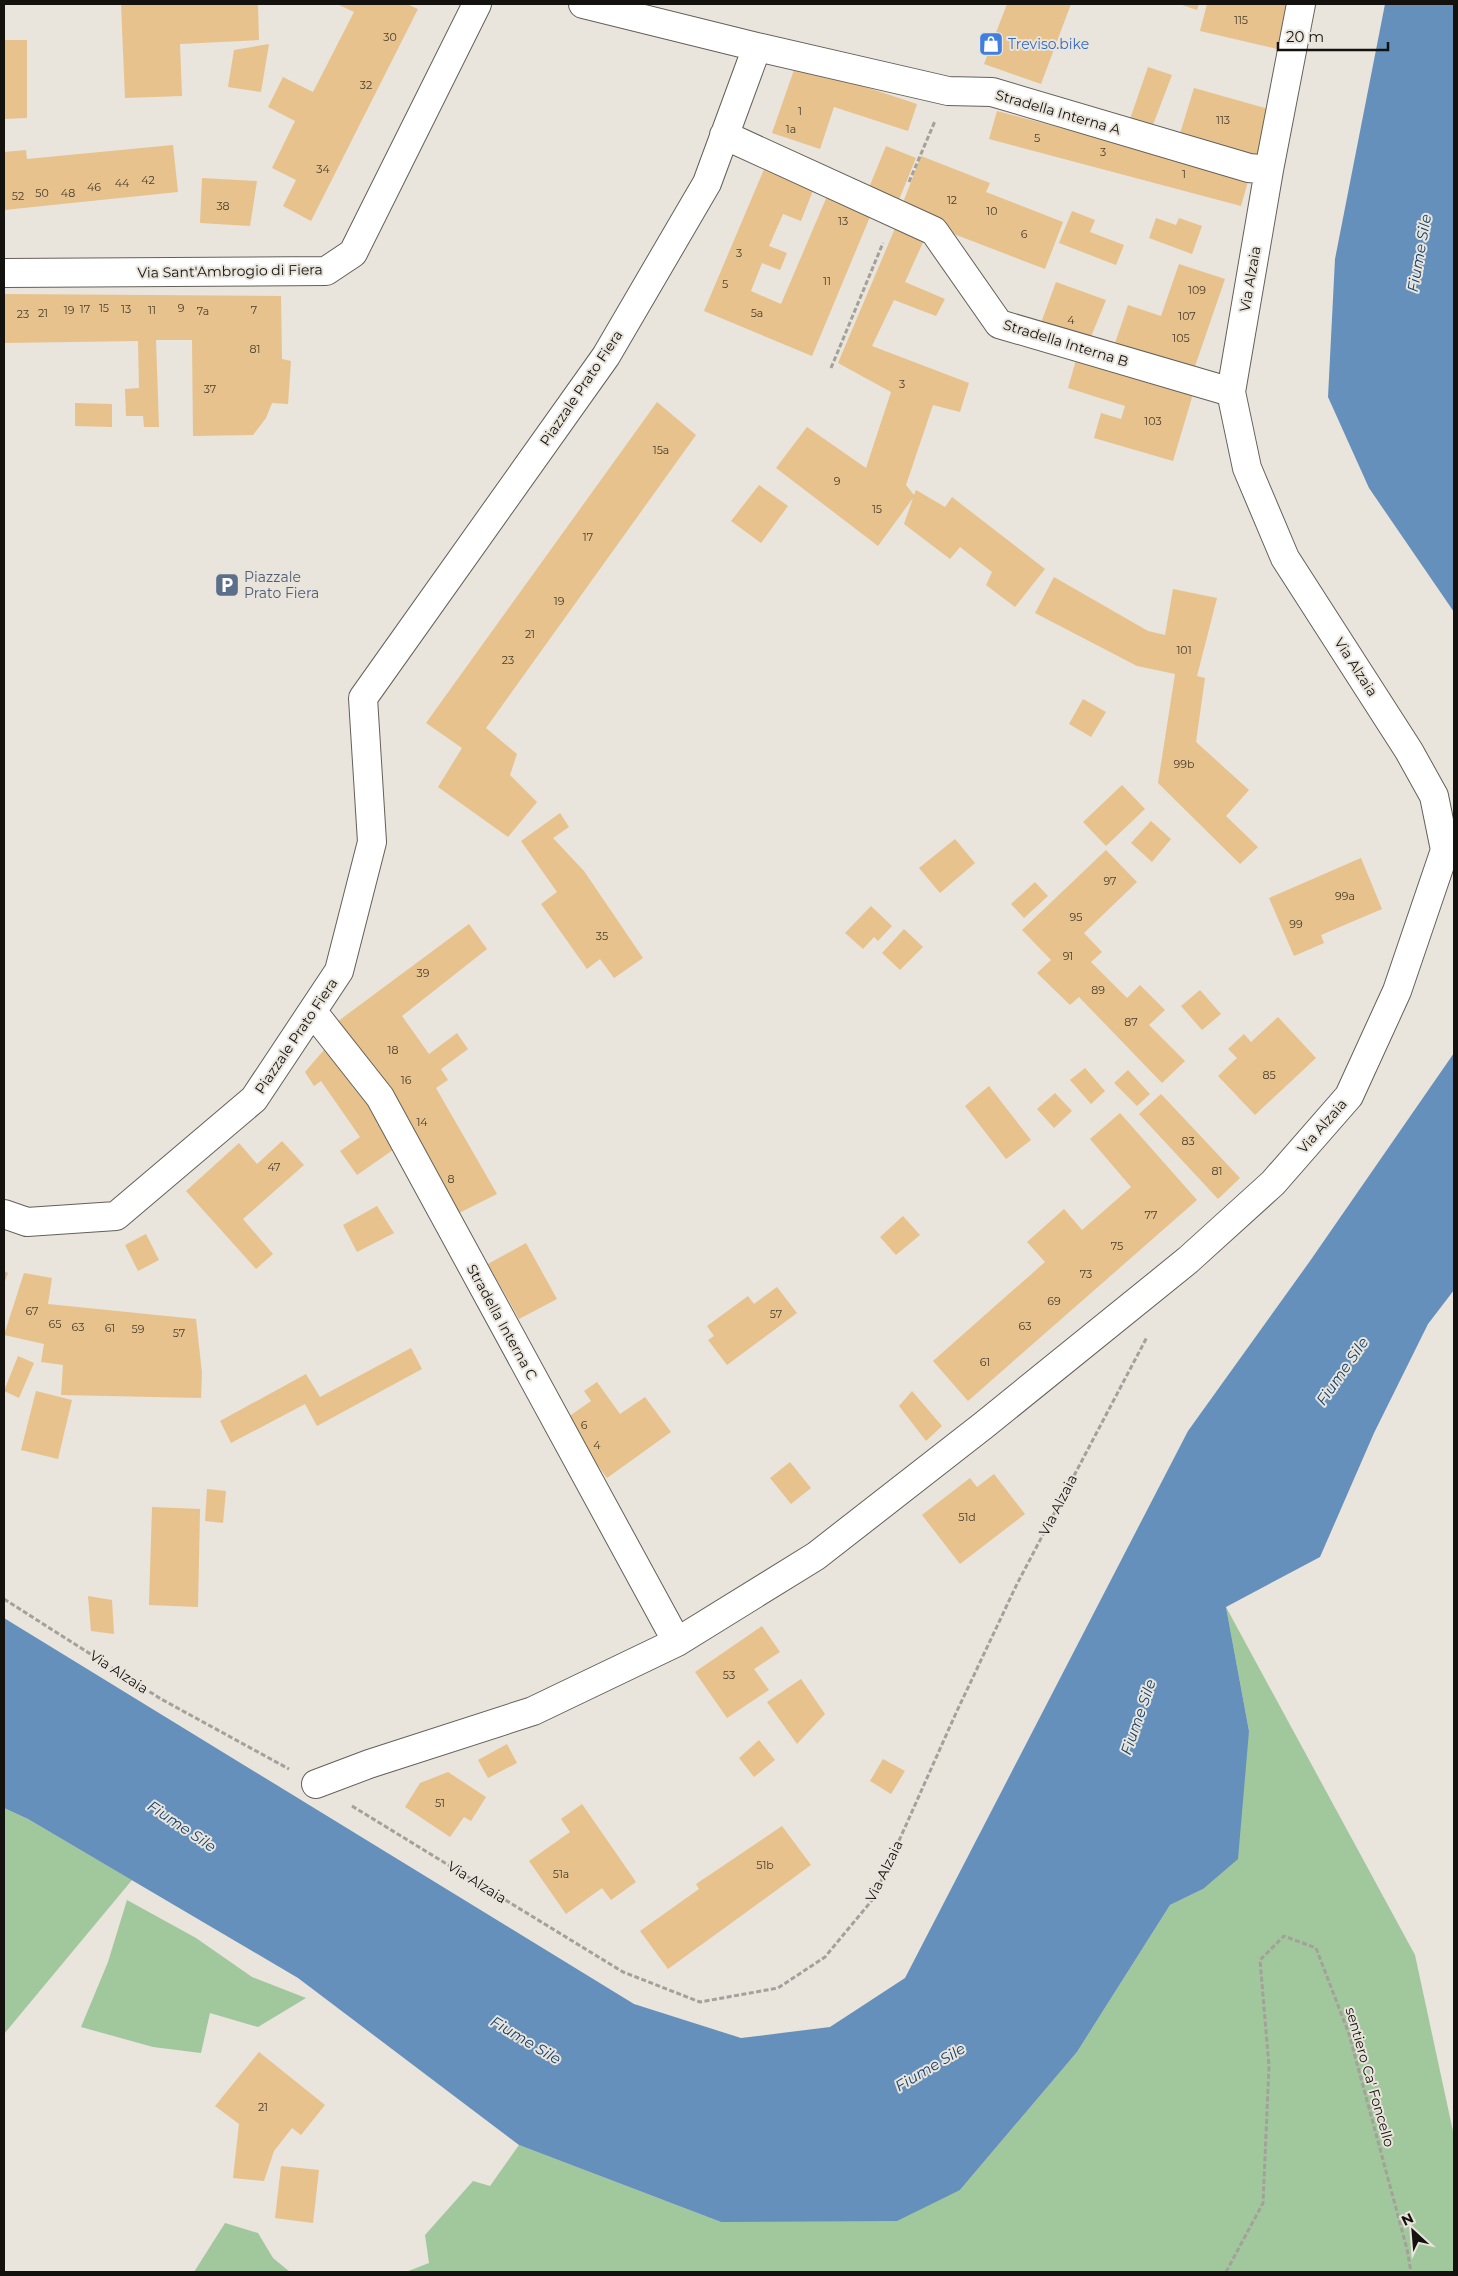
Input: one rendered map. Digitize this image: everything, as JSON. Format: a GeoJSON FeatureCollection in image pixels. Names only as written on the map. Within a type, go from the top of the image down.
{"type":"FeatureCollection","features":[{"type":"Feature","properties":{"kind":"street","name":"Via Sant'Ambrogio di Fiera"},"geometry":{"type":"LineString","coordinates":[[4,273],[326,271],[353,253],[477,4]]}},
{"type":"Feature","properties":{"kind":"street"},"geometry":{"type":"LineString","coordinates":[[582,4],[757,47]]}},
{"type":"Feature","properties":{"kind":"street","name":"Via Alzaia"},"geometry":{"type":"LineString","coordinates":[[316,1784],[369,1764],[532,1711],[677,1642],[816,1556],[984,1425],[1196,1254],[1273,1183],[1348,1096],[1397,991],[1445,850],[1434,796],[1410,751],[1285,558],[1247,468],[1231,392],[1269,170],[1301,4]]}},
{"type":"Feature","properties":{"kind":"street","name":"Piazzale Prato Fiera"},"geometry":{"type":"LineString","coordinates":[[4,1214],[27,1222],[116,1216],[254,1099],[339,972],[372,842],[363,698],[606,356],[707,183],[757,47]]}},
{"type":"Feature","properties":{"kind":"street","name":"Stradella Interna A"},"geometry":{"type":"LineString","coordinates":[[757,47],[948,91],[992,92],[1249,168],[1269,170]]}},
{"type":"Feature","properties":{"kind":"street","name":"Stradella Interna B"},"geometry":{"type":"LineString","coordinates":[[724,135],[934,231],[999,324],[1231,392]]}},
{"type":"Feature","properties":{"kind":"street","name":"Stradella Interna C"},"geometry":{"type":"LineString","coordinates":[[313,1012],[380,1097],[677,1642]]}},
{"type":"Feature","properties":{"kind":"path","name":"Via Alzaia"},"geometry":{"type":"LineString","coordinates":[[4,1599],[162,1699],[316,1784],[622,1972],[700,2002],[778,1988],[825,1957],[872,1899],[1017,1584],[1152,1329]]}},
{"type":"Feature","properties":{"kind":"path","name":"sentiero Ca' Foncello"},"geometry":{"type":"LineString","coordinates":[[1226,2272],[1262,2203],[1270,2066],[1260,1960],[1284,1936],[1316,1948],[1339,2008],[1348,2034],[1405,2240],[1410,2272]]}},
{"type":"Feature","properties":{"kind":"green space"},"geometry":{"type":"Polygon","coordinates":[[[1226,1607],[1415,1955],[1454,2136],[1454,2272],[406,2272],[429,2263],[425,2235],[473,2181],[490,2186],[519,2145],[721,2222],[960,2190],[1077,2052],[1170,1905],[1203,1889],[1249,1731],[1226,1607]]]}},
{"type":"Feature","properties":{"kind":"green space"},"geometry":{"type":"Polygon","coordinates":[[[4,1808],[28,1819],[132,1880],[4,2034],[4,1808]]]}},
{"type":"Feature","properties":{"kind":"green space"},"geometry":{"type":"Polygon","coordinates":[[[127,1900],[196,1938],[252,1977],[306,1998],[258,2027],[210,2013],[201,2053],[153,2047],[81,2027],[108,1962],[127,1900]]]}},
{"type":"Feature","properties":{"kind":"green space"},"geometry":{"type":"Polygon","coordinates":[[[225,2223],[258,2233],[273,2258],[290,2272],[194,2272],[225,2223]]]}},
{"type":"Feature","properties":{"kind":"water","name":"Fiume Sile"},"geometry":{"type":"Polygon","coordinates":[[[1385,4],[1454,4],[1454,612],[1369,488],[1328,397],[1335,259],[1385,4]]]}},
{"type":"Feature","properties":{"kind":"water","name":"Fiume Sile"},"geometry":{"type":"Polygon","coordinates":[[[1454,1053],[1454,1290],[1428,1324],[1374,1433],[1320,1557],[1226,1607],[1249,1731],[1238,1859],[1203,1889],[1170,1905],[1077,2052],[960,2190],[897,2221],[721,2222],[519,2145],[298,1978],[28,1819],[4,1808],[4,1618],[634,2004],[741,2038],[830,2027],[905,1978],[1188,1431],[1310,1261],[1454,1053]]]}},
{"type":"Feature","properties":{"kind":"building"},"geometry":{"type":"Polygon","coordinates":[[[121,4],[258,4],[259,40],[180,44],[182,96],[125,98],[121,4]]]}},
{"type":"Feature","properties":{"kind":"building"},"geometry":{"type":"Polygon","coordinates":[[[337,4],[407,4],[418,9],[311,221],[283,206],[296,180],[272,168],[295,121],[268,107],[283,77],[313,92],[354,12],[337,4]]]}},
{"type":"Feature","properties":{"kind":"building"},"geometry":{"type":"Polygon","coordinates":[[[1007,4],[1071,4],[1041,84],[984,64],[1007,4]]]}},
{"type":"Feature","properties":{"kind":"building"},"geometry":{"type":"Polygon","coordinates":[[[1179,4],[1199,4],[1197,10],[1179,4]]]}},
{"type":"Feature","properties":{"kind":"building"},"geometry":{"type":"Polygon","coordinates":[[[1207,4],[1288,4],[1277,49],[1200,31],[1207,4]]]}},
{"type":"Feature","properties":{"kind":"building"},"geometry":{"type":"Polygon","coordinates":[[[4,40],[27,40],[27,118],[4,119],[4,40]]]}},
{"type":"Feature","properties":{"kind":"building"},"geometry":{"type":"Polygon","coordinates":[[[269,44],[261,92],[228,87],[234,50],[269,44]]]}},
{"type":"Feature","properties":{"kind":"building"},"geometry":{"type":"Polygon","coordinates":[[[796,64],[917,104],[908,131],[834,107],[820,149],[772,133],[796,64]]]}},
{"type":"Feature","properties":{"kind":"building"},"geometry":{"type":"Polygon","coordinates":[[[1148,67],[1172,75],[1151,130],[1129,122],[1148,67]]]}},
{"type":"Feature","properties":{"kind":"building"},"geometry":{"type":"Polygon","coordinates":[[[1194,88],[1276,111],[1261,164],[1178,140],[1194,88]]]}},
{"type":"Feature","properties":{"kind":"building"},"geometry":{"type":"Polygon","coordinates":[[[997,111],[1249,178],[1241,206],[989,139],[997,111]]]}},
{"type":"Feature","properties":{"kind":"building"},"geometry":{"type":"Polygon","coordinates":[[[173,145],[178,192],[4,210],[4,152],[26,150],[27,159],[173,145]]]}},
{"type":"Feature","properties":{"kind":"building"},"geometry":{"type":"Polygon","coordinates":[[[886,146],[916,158],[896,207],[866,195],[886,146]]]}},
{"type":"Feature","properties":{"kind":"building"},"geometry":{"type":"Polygon","coordinates":[[[921,156],[990,183],[986,192],[1063,222],[1045,269],[899,213],[921,156]]]}},
{"type":"Feature","properties":{"kind":"building"},"geometry":{"type":"Polygon","coordinates":[[[765,167],[814,188],[801,221],[783,214],[769,246],[787,253],[780,270],[762,263],[751,291],[781,304],[828,194],[872,212],[812,356],[704,311],[765,167]]]}},
{"type":"Feature","properties":{"kind":"building"},"geometry":{"type":"Polygon","coordinates":[[[202,178],[257,181],[250,226],[200,223],[202,178]]]}},
{"type":"Feature","properties":{"kind":"building"},"geometry":{"type":"Polygon","coordinates":[[[1072,211],[1095,220],[1090,232],[1124,245],[1116,265],[1059,243],[1072,211]]]}},
{"type":"Feature","properties":{"kind":"building"},"geometry":{"type":"Polygon","coordinates":[[[1156,218],[1176,225],[1179,218],[1202,226],[1192,254],[1149,238],[1156,218]]]}},
{"type":"Feature","properties":{"kind":"building"},"geometry":{"type":"Polygon","coordinates":[[[896,226],[925,238],[905,282],[945,299],[936,316],[894,300],[872,346],[969,383],[960,412],[933,405],[906,485],[914,495],[916,490],[945,507],[952,497],[1045,569],[1015,607],[986,585],[992,572],[960,547],[950,559],[904,524],[913,498],[878,546],[776,468],[807,427],[866,468],[891,392],[838,363],[896,226]]]}},
{"type":"Feature","properties":{"kind":"building"},"geometry":{"type":"Polygon","coordinates":[[[1179,264],[1225,279],[1192,375],[1113,349],[1128,305],[1161,316],[1179,264]]]}},
{"type":"Feature","properties":{"kind":"building"},"geometry":{"type":"Polygon","coordinates":[[[1056,282],[1106,300],[1090,339],[1041,323],[1056,282]]]}},
{"type":"Feature","properties":{"kind":"building"},"geometry":{"type":"Polygon","coordinates":[[[4,294],[281,296],[282,359],[291,361],[288,404],[272,403],[266,418],[253,435],[193,436],[192,340],[156,340],[159,427],[144,427],[143,416],[126,416],[125,389],[139,388],[138,341],[4,343],[4,294]]]}},
{"type":"Feature","properties":{"kind":"building"},"geometry":{"type":"Polygon","coordinates":[[[1076,360],[1193,394],[1173,461],[1094,438],[1101,413],[1121,419],[1125,406],[1068,388],[1076,360]]]}},
{"type":"Feature","properties":{"kind":"building"},"geometry":{"type":"Polygon","coordinates":[[[657,402],[696,435],[486,728],[517,754],[510,775],[537,802],[508,837],[438,787],[462,748],[426,723],[657,402]]]}},
{"type":"Feature","properties":{"kind":"building"},"geometry":{"type":"Polygon","coordinates":[[[75,403],[112,404],[112,427],[75,426],[75,403]]]}},
{"type":"Feature","properties":{"kind":"building"},"geometry":{"type":"Polygon","coordinates":[[[759,485],[788,506],[761,543],[731,521],[759,485]]]}},
{"type":"Feature","properties":{"kind":"building"},"geometry":{"type":"Polygon","coordinates":[[[1054,577],[1148,631],[1165,635],[1173,589],[1217,598],[1197,676],[1205,678],[1196,742],[1249,790],[1226,816],[1258,847],[1240,864],[1158,783],[1175,674],[1137,666],[1035,613],[1054,577]]]}},
{"type":"Feature","properties":{"kind":"building"},"geometry":{"type":"Polygon","coordinates":[[[1083,699],[1106,712],[1091,737],[1069,724],[1083,699]]]}},
{"type":"Feature","properties":{"kind":"building"},"geometry":{"type":"Polygon","coordinates":[[[1122,785],[1145,809],[1106,846],[1083,822],[1122,785]]]}},
{"type":"Feature","properties":{"kind":"building"},"geometry":{"type":"Polygon","coordinates":[[[560,813],[569,827],[553,838],[584,871],[643,958],[614,978],[600,959],[587,969],[541,904],[557,892],[521,841],[560,813]]]}},
{"type":"Feature","properties":{"kind":"building"},"geometry":{"type":"Polygon","coordinates":[[[1151,821],[1171,839],[1152,862],[1131,843],[1151,821]]]}},
{"type":"Feature","properties":{"kind":"building"},"geometry":{"type":"Polygon","coordinates":[[[955,839],[975,863],[940,893],[919,868],[955,839]]]}},
{"type":"Feature","properties":{"kind":"building"},"geometry":{"type":"Polygon","coordinates":[[[1106,850],[1137,882],[1084,933],[1102,952],[1091,962],[1127,998],[1140,985],[1165,1010],[1149,1025],[1185,1061],[1162,1083],[1079,997],[1070,1005],[1037,973],[1051,960],[1022,930],[1106,850]]]}},
{"type":"Feature","properties":{"kind":"building"},"geometry":{"type":"Polygon","coordinates":[[[1361,858],[1382,909],[1321,935],[1324,943],[1294,956],[1269,898],[1361,858]]]}},
{"type":"Feature","properties":{"kind":"building"},"geometry":{"type":"Polygon","coordinates":[[[1035,882],[1048,896],[1024,918],[1011,904],[1035,882]]]}},
{"type":"Feature","properties":{"kind":"building"},"geometry":{"type":"Polygon","coordinates":[[[871,906],[892,926],[878,941],[874,937],[863,949],[845,933],[871,906]]]}},
{"type":"Feature","properties":{"kind":"building"},"geometry":{"type":"Polygon","coordinates":[[[469,924],[487,949],[402,1016],[429,1054],[457,1033],[468,1049],[441,1069],[448,1080],[436,1088],[497,1194],[459,1213],[337,1022],[469,924]]]}},
{"type":"Feature","properties":{"kind":"building"},"geometry":{"type":"Polygon","coordinates":[[[904,929],[923,947],[900,970],[882,953],[904,929]]]}},
{"type":"Feature","properties":{"kind":"building"},"geometry":{"type":"Polygon","coordinates":[[[1200,990],[1221,1014],[1202,1030],[1181,1006],[1200,990]]]}},
{"type":"Feature","properties":{"kind":"building"},"geometry":{"type":"Polygon","coordinates":[[[1278,1017],[1316,1058],[1255,1115],[1218,1076],[1237,1058],[1228,1049],[1244,1034],[1251,1042],[1278,1017]]]}},
{"type":"Feature","properties":{"kind":"building"},"geometry":{"type":"Polygon","coordinates":[[[329,1044],[403,1143],[357,1175],[340,1151],[360,1137],[321,1081],[314,1086],[305,1072],[329,1044]]]}},
{"type":"Feature","properties":{"kind":"building"},"geometry":{"type":"Polygon","coordinates":[[[1085,1068],[1105,1091],[1091,1104],[1070,1080],[1085,1068]]]}},
{"type":"Feature","properties":{"kind":"building"},"geometry":{"type":"Polygon","coordinates":[[[1128,1070],[1150,1094],[1137,1106],[1114,1083],[1128,1070]]]}},
{"type":"Feature","properties":{"kind":"building"},"geometry":{"type":"Polygon","coordinates":[[[989,1086],[1031,1140],[1006,1159],[965,1106],[989,1086]]]}},
{"type":"Feature","properties":{"kind":"building"},"geometry":{"type":"Polygon","coordinates":[[[1055,1093],[1072,1111],[1054,1128],[1037,1109],[1055,1093]]]}},
{"type":"Feature","properties":{"kind":"building"},"geometry":{"type":"Polygon","coordinates":[[[1161,1094],[1240,1178],[1218,1199],[1139,1114],[1161,1094]]]}},
{"type":"Feature","properties":{"kind":"building"},"geometry":{"type":"Polygon","coordinates":[[[1120,1113],[1197,1200],[968,1401],[933,1361],[1045,1262],[1027,1242],[1064,1209],[1082,1230],[1131,1187],[1090,1139],[1120,1113]]]}},
{"type":"Feature","properties":{"kind":"building"},"geometry":{"type":"Polygon","coordinates":[[[282,1141],[304,1165],[243,1219],[273,1254],[256,1269],[186,1191],[239,1143],[257,1164],[282,1141]]]}},
{"type":"Feature","properties":{"kind":"building"},"geometry":{"type":"Polygon","coordinates":[[[377,1206],[394,1233],[357,1252],[343,1225],[377,1206]]]}},
{"type":"Feature","properties":{"kind":"building"},"geometry":{"type":"Polygon","coordinates":[[[903,1216],[920,1235],[896,1255],[880,1237],[903,1216]]]}},
{"type":"Feature","properties":{"kind":"building"},"geometry":{"type":"Polygon","coordinates":[[[146,1234],[159,1260],[138,1271],[125,1245],[146,1234]]]}},
{"type":"Feature","properties":{"kind":"building"},"geometry":{"type":"Polygon","coordinates":[[[526,1243],[557,1299],[519,1319],[488,1264],[526,1243]]]}},
{"type":"Feature","properties":{"kind":"building"},"geometry":{"type":"Polygon","coordinates":[[[4,1271],[8,1273],[4,1284],[4,1271]]]}},
{"type":"Feature","properties":{"kind":"building"},"geometry":{"type":"Polygon","coordinates":[[[24,1273],[52,1278],[48,1304],[196,1319],[202,1373],[201,1398],[61,1395],[63,1365],[41,1362],[44,1344],[4,1335],[24,1273]]]}},
{"type":"Feature","properties":{"kind":"building"},"geometry":{"type":"Polygon","coordinates":[[[777,1287],[797,1313],[727,1365],[708,1340],[714,1336],[707,1326],[748,1296],[754,1304],[777,1287]]]}},
{"type":"Feature","properties":{"kind":"building"},"geometry":{"type":"Polygon","coordinates":[[[411,1348],[422,1369],[317,1426],[305,1404],[231,1443],[220,1421],[306,1374],[320,1397],[411,1348]]]}},
{"type":"Feature","properties":{"kind":"building"},"geometry":{"type":"Polygon","coordinates":[[[18,1356],[34,1363],[19,1398],[4,1391],[18,1356]]]}},
{"type":"Feature","properties":{"kind":"building"},"geometry":{"type":"Polygon","coordinates":[[[597,1382],[620,1414],[645,1397],[671,1432],[607,1478],[564,1420],[591,1401],[584,1391],[597,1382]]]}},
{"type":"Feature","properties":{"kind":"building"},"geometry":{"type":"Polygon","coordinates":[[[36,1391],[72,1400],[58,1459],[21,1450],[36,1391]]]}},
{"type":"Feature","properties":{"kind":"building"},"geometry":{"type":"Polygon","coordinates":[[[912,1391],[942,1426],[926,1441],[899,1406],[912,1391]]]}},
{"type":"Feature","properties":{"kind":"building"},"geometry":{"type":"Polygon","coordinates":[[[790,1462],[811,1488],[791,1504],[770,1478],[790,1462]]]}},
{"type":"Feature","properties":{"kind":"building"},"geometry":{"type":"Polygon","coordinates":[[[994,1474],[1025,1514],[960,1564],[922,1515],[970,1478],[977,1487],[994,1474]]]}},
{"type":"Feature","properties":{"kind":"building"},"geometry":{"type":"Polygon","coordinates":[[[207,1489],[226,1491],[223,1523],[205,1521],[207,1489]]]}},
{"type":"Feature","properties":{"kind":"building"},"geometry":{"type":"Polygon","coordinates":[[[152,1507],[200,1509],[198,1607],[149,1605],[152,1507]]]}},
{"type":"Feature","properties":{"kind":"building"},"geometry":{"type":"Polygon","coordinates":[[[88,1596],[112,1600],[114,1634],[91,1631],[88,1596]]]}},
{"type":"Feature","properties":{"kind":"building"},"geometry":{"type":"Polygon","coordinates":[[[762,1626],[780,1652],[754,1669],[769,1690],[727,1718],[695,1672],[762,1626]]]}},
{"type":"Feature","properties":{"kind":"building"},"geometry":{"type":"Polygon","coordinates":[[[801,1679],[825,1714],[797,1744],[767,1702],[801,1679]]]}},
{"type":"Feature","properties":{"kind":"building"},"geometry":{"type":"Polygon","coordinates":[[[759,1740],[775,1760],[754,1777],[739,1758],[759,1740]]]}},
{"type":"Feature","properties":{"kind":"building"},"geometry":{"type":"Polygon","coordinates":[[[507,1744],[517,1763],[488,1778],[478,1760],[507,1744]]]}},
{"type":"Feature","properties":{"kind":"building"},"geometry":{"type":"Polygon","coordinates":[[[883,1759],[905,1771],[891,1794],[870,1781],[883,1759]]]}},
{"type":"Feature","properties":{"kind":"building"},"geometry":{"type":"Polygon","coordinates":[[[448,1772],[486,1797],[471,1821],[464,1817],[450,1837],[405,1807],[420,1783],[448,1772]]]}},
{"type":"Feature","properties":{"kind":"building"},"geometry":{"type":"Polygon","coordinates":[[[582,1804],[636,1882],[611,1900],[602,1888],[566,1914],[529,1861],[570,1832],[561,1819],[582,1804]]]}},
{"type":"Feature","properties":{"kind":"building"},"geometry":{"type":"Polygon","coordinates":[[[782,1826],[811,1865],[668,1969],[640,1931],[699,1889],[696,1884],[782,1826]]]}},
{"type":"Feature","properties":{"kind":"building"},"geometry":{"type":"Polygon","coordinates":[[[259,2052],[325,2105],[301,2135],[292,2128],[274,2151],[264,2181],[233,2178],[239,2124],[215,2106],[259,2052]]]}},
{"type":"Feature","properties":{"kind":"building"},"geometry":{"type":"Polygon","coordinates":[[[281,2166],[319,2170],[313,2223],[275,2218],[281,2166]]]}},
{"type":"Feature","properties":{"kind":"place","name":"Treviso.bike"},"geometry":{"type":"Point","coordinates":[991,44]}},
{"type":"Feature","properties":{"kind":"place","name":"Piazzale Prato Fiera"},"geometry":{"type":"Point","coordinates":[227,585]}}]}
